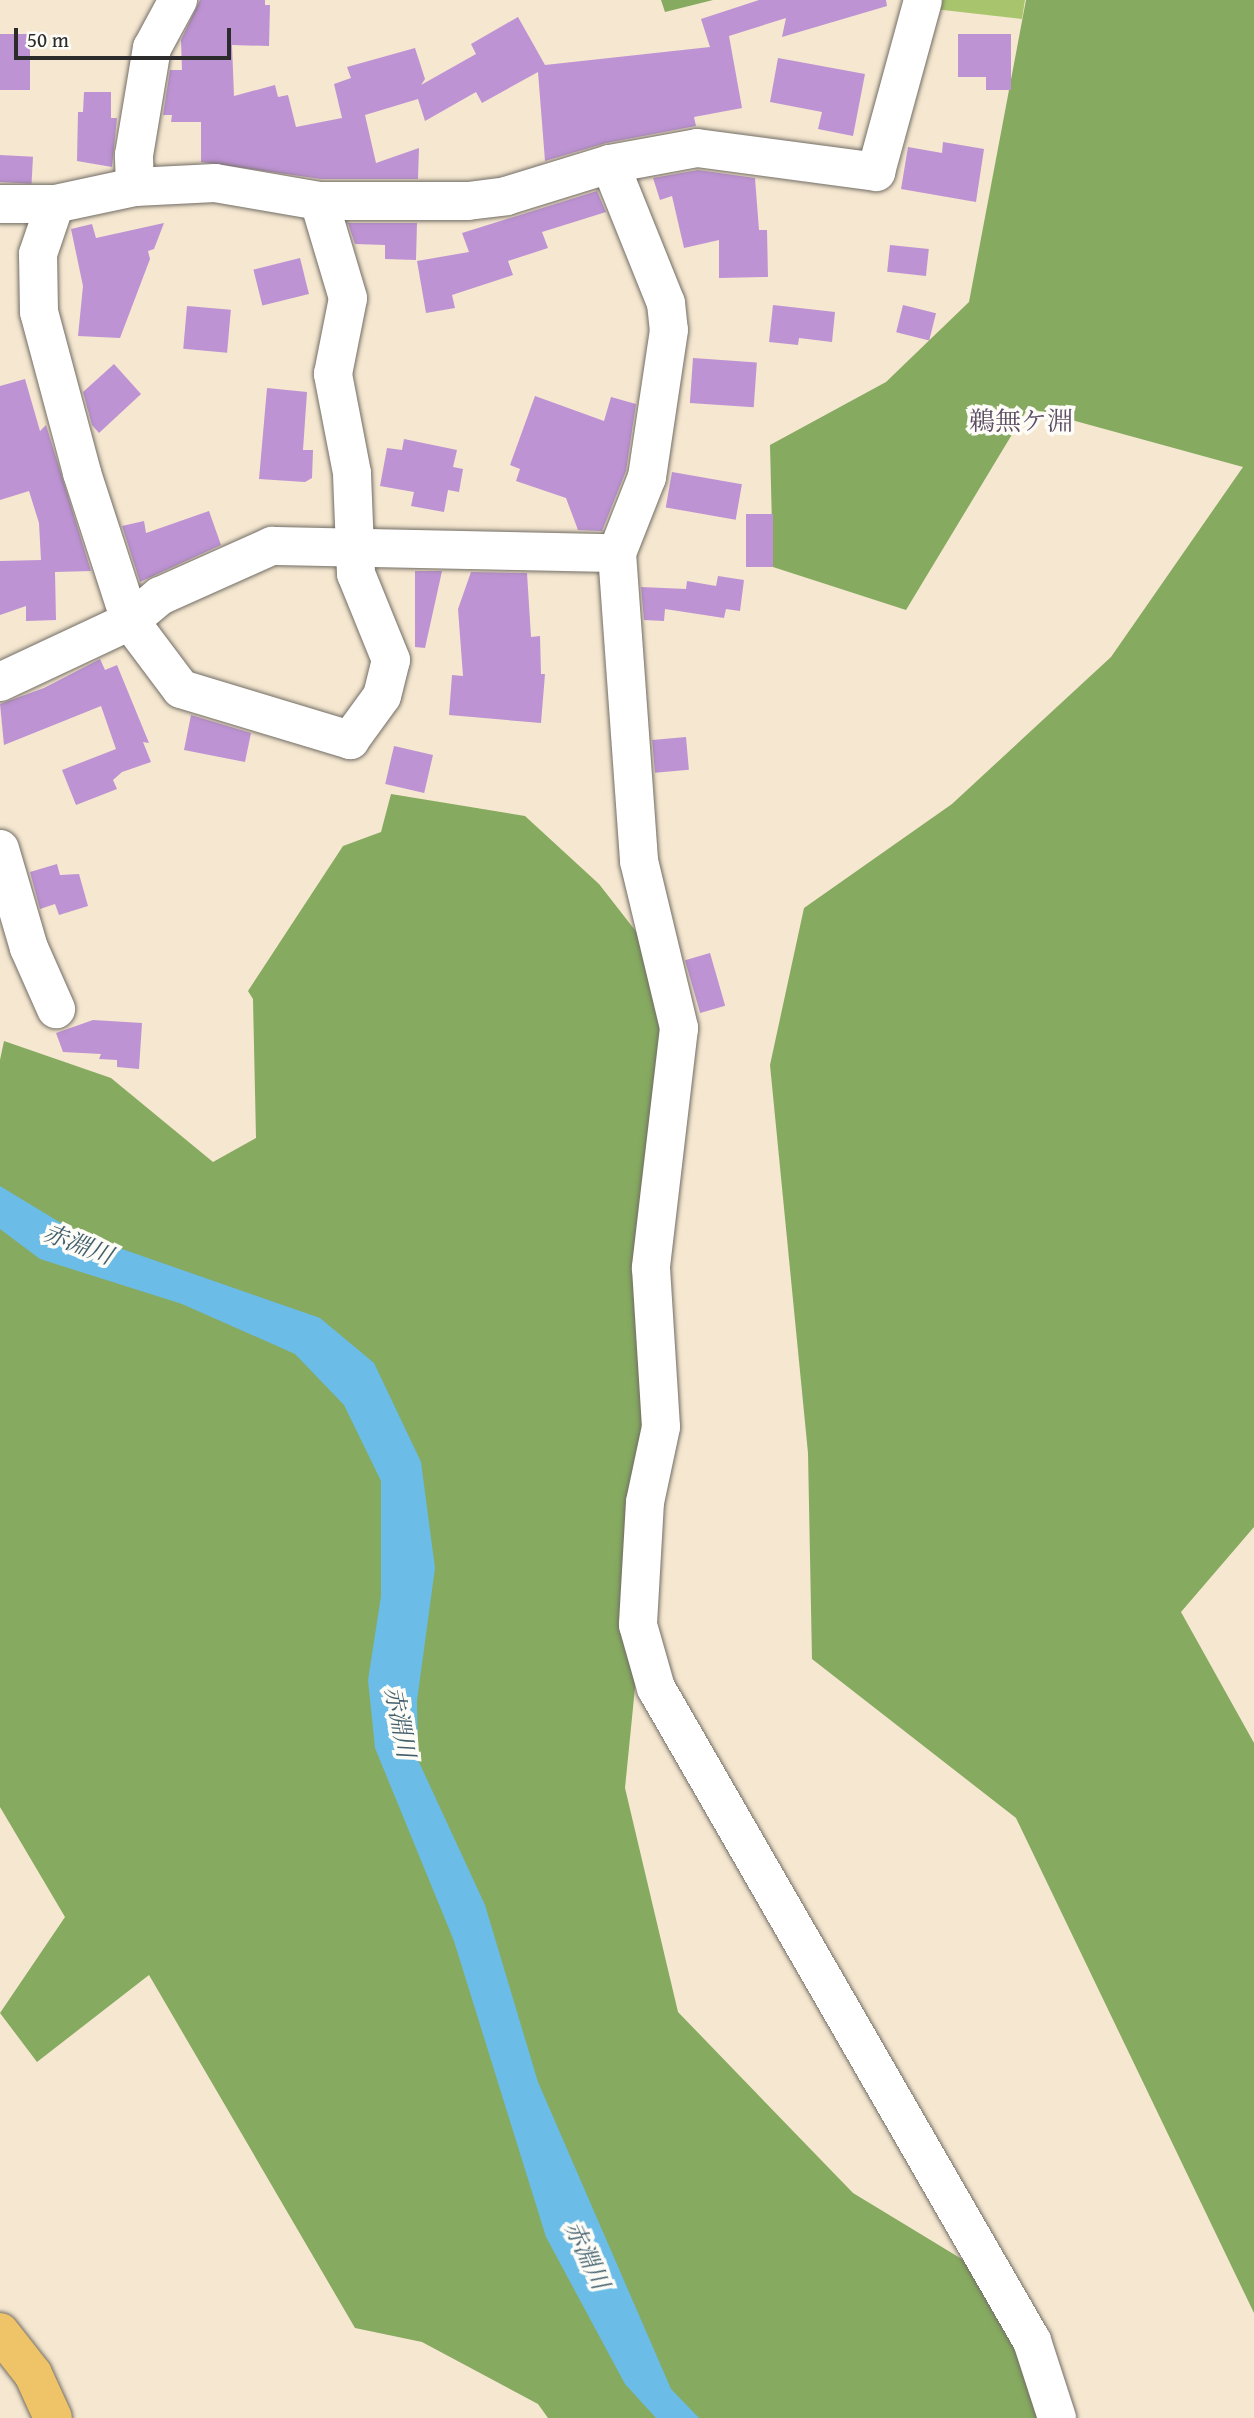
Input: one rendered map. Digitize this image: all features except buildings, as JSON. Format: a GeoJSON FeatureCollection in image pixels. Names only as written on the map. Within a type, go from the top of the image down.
{"type":"FeatureCollection","features":[{"type":"Feature","properties":{"kind":"main road"},"geometry":{"type":"LineString","coordinates":[[0,2332],[33,2374],[53,2418]]}},
{"type":"Feature","properties":{"kind":"street"},"geometry":{"type":"LineString","coordinates":[[135,187],[134,155],[152,47],[178,0]]}},
{"type":"Feature","properties":{"kind":"street"},"geometry":{"type":"LineString","coordinates":[[0,204],[55,204],[135,187],[215,183],[319,201],[468,201],[506,196],[610,164],[697,148],[876,172],[923,0]]}},
{"type":"Feature","properties":{"kind":"street"},"geometry":{"type":"LineString","coordinates":[[610,164],[666,303],[669,330],[647,477],[617,553],[639,861],[679,1028],[652,1268],[661,1427],[645,1502],[638,1625],[656,1688],[1032,2341],[1058,2418]]}},
{"type":"Feature","properties":{"kind":"street"},"geometry":{"type":"LineString","coordinates":[[55,204],[38,254],[39,312],[82,473],[131,621],[181,689],[350,740],[382,696],[391,660],[356,574],[358,550],[352,473],[333,374],[348,298],[319,201]]}},
{"type":"Feature","properties":{"kind":"street"},"geometry":{"type":"LineString","coordinates":[[0,682],[131,621],[160,596],[272,546],[358,550],[617,553]]}},
{"type":"Feature","properties":{"kind":"street"},"geometry":{"type":"LineString","coordinates":[[0,849],[15,953],[56,1009]]}},
{"type":"Feature","properties":{"kind":"green space"},"geometry":{"type":"Polygon","coordinates":[[[661,0],[713,0],[665,12],[661,0]]]}},
{"type":"Feature","properties":{"kind":"green space"},"geometry":{"type":"Polygon","coordinates":[[[936,0],[1025,0],[1022,19],[934,9],[936,0]]]}},
{"type":"Feature","properties":{"kind":"green space"},"geometry":{"type":"Polygon","coordinates":[[[1026,0],[1254,0],[1254,1527],[1181,1612],[1254,1743],[1254,2313],[1016,1818],[812,1659],[808,1453],[770,1065],[804,908],[952,804],[1111,657],[1243,467],[1028,408],[906,610],[773,567],[770,445],[886,382],[969,302],[1026,0]]]}},
{"type":"Feature","properties":{"kind":"green space"},"geometry":{"type":"Polygon","coordinates":[[[391,794],[525,816],[599,884],[652,952],[677,1051],[661,1427],[625,1788],[678,2012],[853,2193],[965,2261],[1020,2351],[1042,2418],[548,2418],[538,2404],[422,2342],[355,2328],[149,1975],[37,2062],[0,2013],[65,1917],[0,1807],[0,1060],[4,1041],[111,1078],[213,1162],[256,1138],[253,999],[248,991],[343,846],[381,832],[391,794]]]}},
{"type":"Feature","properties":{"kind":"water","name":"赤淵川"},"geometry":{"type":"Polygon","coordinates":[[[0,1186],[79,1234],[320,1318],[374,1363],[421,1462],[435,1568],[417,1701],[418,1760],[485,1905],[538,2082],[671,2389],[699,2418],[656,2418],[625,2384],[546,2237],[454,1941],[375,1748],[368,1680],[381,1596],[381,1481],[344,1405],[295,1354],[182,1304],[40,1259],[0,1229],[0,1186]]]}},
{"type":"Feature","properties":{"kind":"district","name":"鵜無ケ淵"},"geometry":{"type":"Point","coordinates":[1021,421]}}]}
